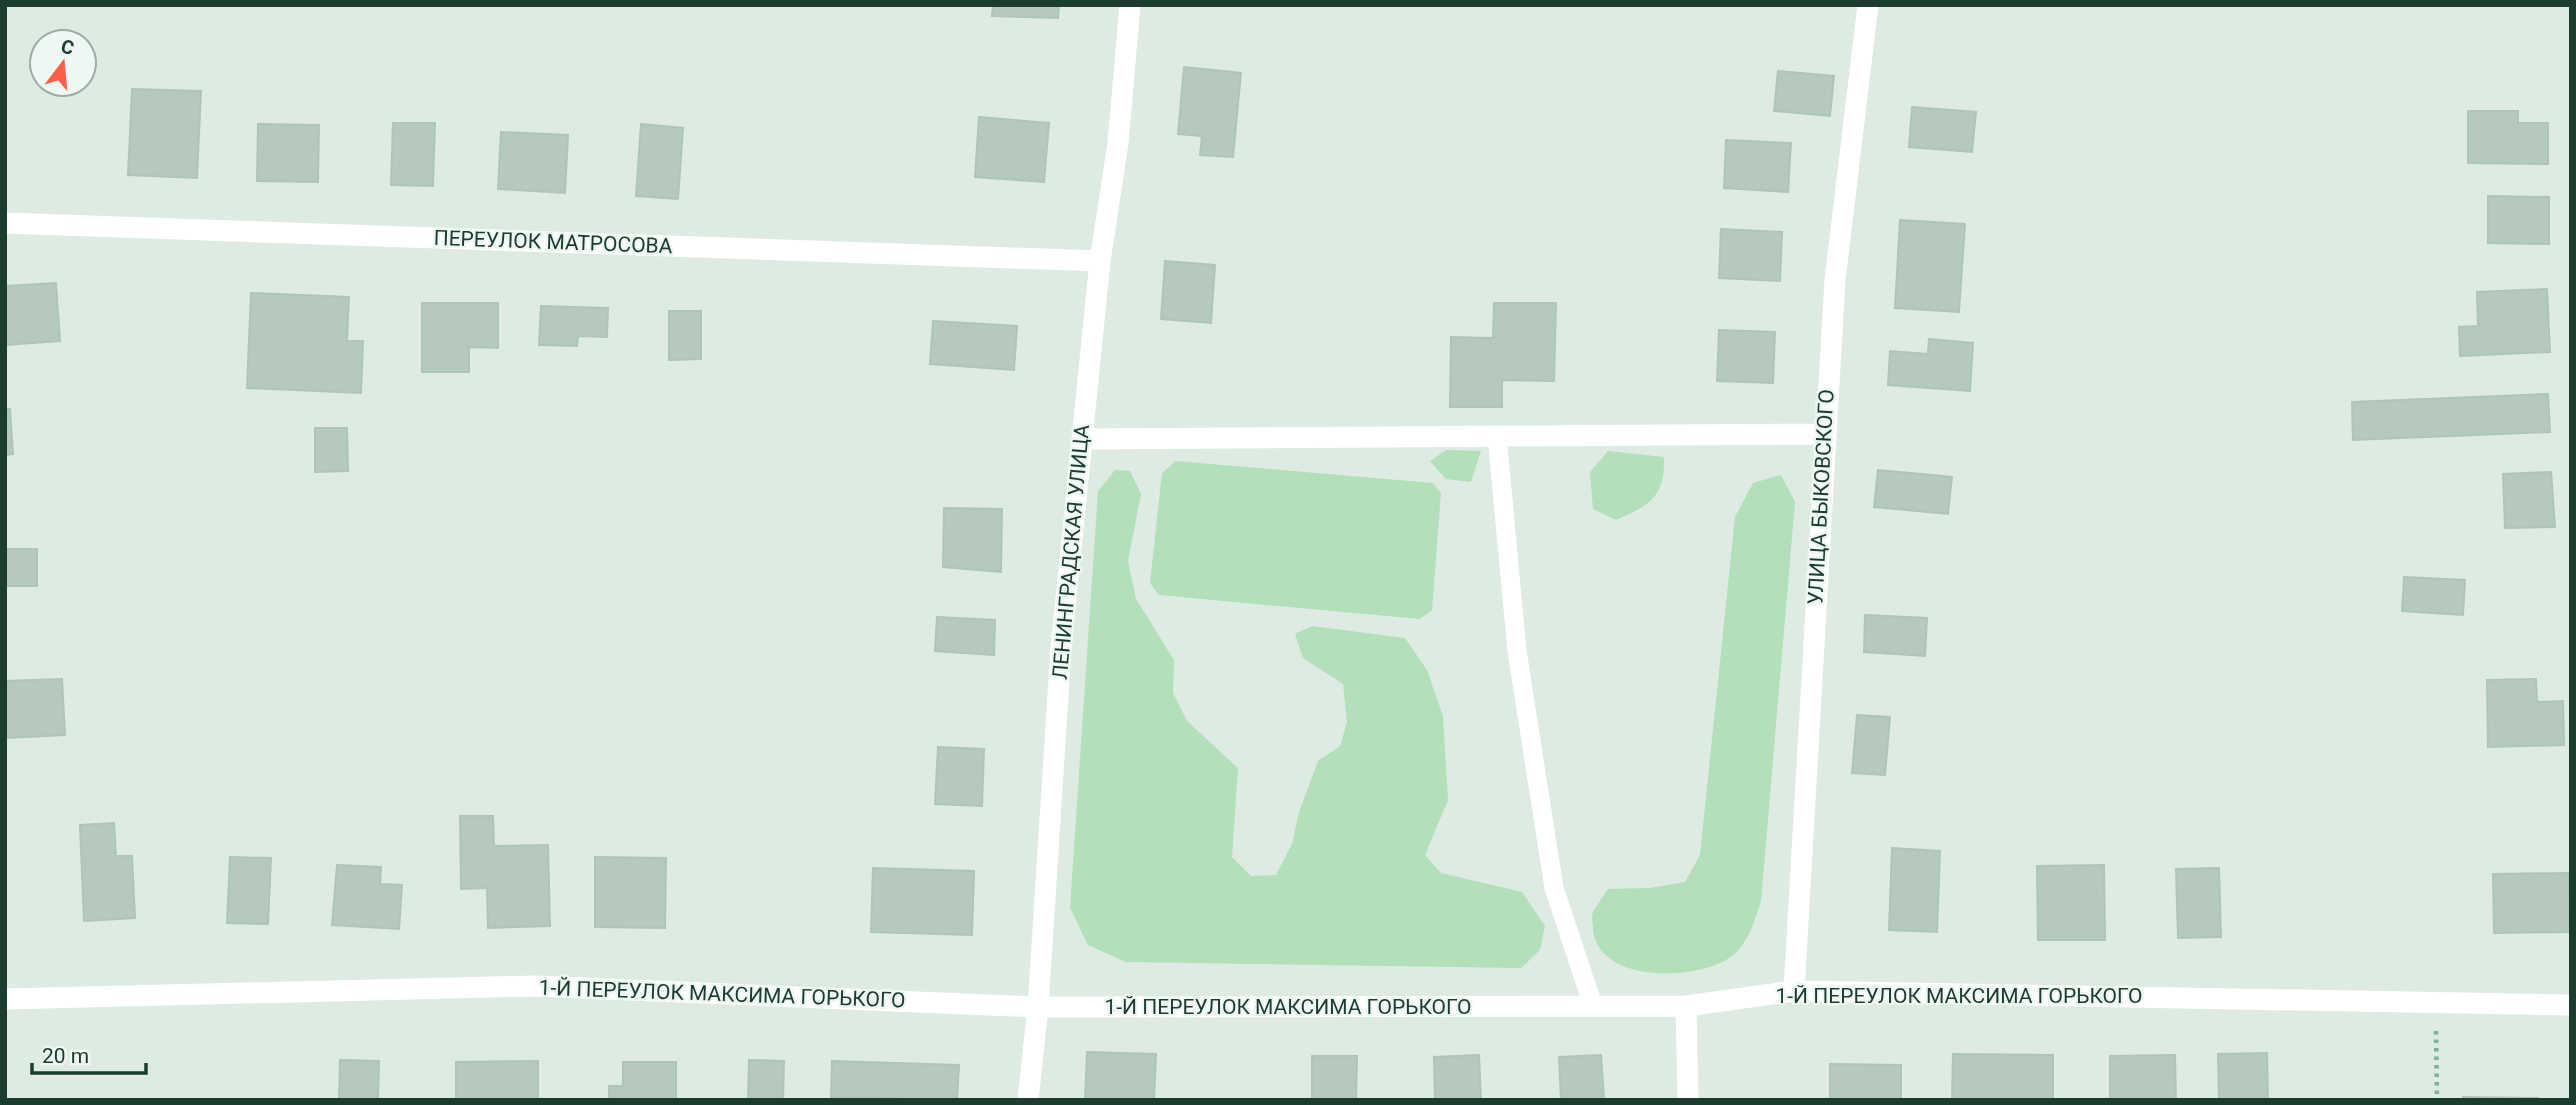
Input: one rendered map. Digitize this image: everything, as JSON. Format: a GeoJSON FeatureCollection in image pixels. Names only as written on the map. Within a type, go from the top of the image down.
{"type":"FeatureCollection","features":[{"type":"Feature","properties":{"kind":"street","name":"ЛЕНИНГРАДСКАЯ УЛИЦА"},"geometry":{"type":"LineString","coordinates":[[1028,1100],[1038,1007],[1061,648],[1100,261],[1118,143],[1130,5]]}},
{"type":"Feature","properties":{"kind":"street","name":"УЛИЦА БЫКОВСКОГО"},"geometry":{"type":"LineString","coordinates":[[1794,991],[1824,434],[1835,280],[1868,5]]}},
{"type":"Feature","properties":{"kind":"street","name":"ПЕРЕУЛОК МАТРОСОВА"},"geometry":{"type":"LineString","coordinates":[[5,223],[1100,261]]}},
{"type":"Feature","properties":{"kind":"street"},"geometry":{"type":"LineString","coordinates":[[1082,439],[1824,434]]}},
{"type":"Feature","properties":{"kind":"street","name":"1-Й ПЕРЕУЛОК МАКСИМА ГОРЬКОГО"},"geometry":{"type":"LineString","coordinates":[[5,999],[534,986],[1038,1007],[1686,1006],[1794,991],[2571,1005]]}},
{"type":"Feature","properties":{"kind":"street"},"geometry":{"type":"LineString","coordinates":[[1686,1006],[1688,1100]]}},
{"type":"Feature","properties":{"kind":"lane"},"geometry":{"type":"LineString","coordinates":[[1497,436],[1517,650],[1554,888],[1593,1006]]}},
{"type":"Feature","properties":{"kind":"path"},"geometry":{"type":"LineString","coordinates":[[2436,1003],[2438,1100]]}},
{"type":"Feature","properties":{"kind":"green space"},"geometry":{"type":"Polygon","coordinates":[[[1446,450],[1481,451],[1471,482],[1446,479],[1430,461],[1446,450]]]}},
{"type":"Feature","properties":{"kind":"green space"},"geometry":{"type":"Polygon","coordinates":[[[1608,451],[1664,457],[1662,482],[1653,498],[1616,520],[1593,509],[1590,472],[1608,451]]]}},
{"type":"Feature","properties":{"kind":"green space"},"geometry":{"type":"Polygon","coordinates":[[[1176,461],[1433,483],[1441,493],[1432,610],[1420,619],[1159,595],[1150,583],[1162,473],[1176,461]]]}},
{"type":"Feature","properties":{"kind":"green space"},"geometry":{"type":"Polygon","coordinates":[[[1115,470],[1130,471],[1141,494],[1128,561],[1136,599],[1174,660],[1173,693],[1187,721],[1238,768],[1232,857],[1251,876],[1276,875],[1292,844],[1299,812],[1318,761],[1340,746],[1347,722],[1343,684],[1303,658],[1295,634],[1312,626],[1405,638],[1427,670],[1443,716],[1448,800],[1425,855],[1441,873],[1522,892],[1545,926],[1540,950],[1521,968],[1126,962],[1088,945],[1070,908],[1098,491],[1115,470]]]}},
{"type":"Feature","properties":{"kind":"green space"},"geometry":{"type":"Polygon","coordinates":[[[1781,475],[1795,502],[1761,901],[1744,942],[1726,960],[1710,967],[1669,973],[1647,972],[1627,967],[1610,959],[1598,946],[1593,928],[1593,912],[1608,889],[1650,888],[1685,882],[1700,855],[1735,517],[1753,483],[1781,475]]]}},
{"type":"Feature","properties":{"kind":"building"},"geometry":{"type":"Polygon","coordinates":[[[993,5],[1059,5],[1058,18],[992,16],[993,5]]]}},
{"type":"Feature","properties":{"kind":"building"},"geometry":{"type":"Polygon","coordinates":[[[1184,67],[1241,73],[1233,157],[1200,155],[1202,136],[1178,134],[1184,67]]]}},
{"type":"Feature","properties":{"kind":"building"},"geometry":{"type":"Polygon","coordinates":[[[1778,71],[1834,76],[1830,116],[1774,111],[1778,71]]]}},
{"type":"Feature","properties":{"kind":"building"},"geometry":{"type":"Polygon","coordinates":[[[132,89],[201,91],[197,178],[128,175],[132,89]]]}},
{"type":"Feature","properties":{"kind":"building"},"geometry":{"type":"Polygon","coordinates":[[[1912,107],[1976,112],[1972,152],[1909,147],[1912,107]]]}},
{"type":"Feature","properties":{"kind":"building"},"geometry":{"type":"Polygon","coordinates":[[[2468,111],[2518,111],[2518,123],[2548,123],[2548,164],[2468,163],[2468,111]]]}},
{"type":"Feature","properties":{"kind":"building"},"geometry":{"type":"Polygon","coordinates":[[[979,117],[1049,123],[1044,182],[975,177],[979,117]]]}},
{"type":"Feature","properties":{"kind":"building"},"geometry":{"type":"Polygon","coordinates":[[[393,123],[435,123],[433,186],[391,185],[393,123]]]}},
{"type":"Feature","properties":{"kind":"building"},"geometry":{"type":"Polygon","coordinates":[[[258,124],[319,125],[318,182],[257,181],[258,124]]]}},
{"type":"Feature","properties":{"kind":"building"},"geometry":{"type":"Polygon","coordinates":[[[641,124],[683,128],[678,199],[636,196],[641,124]]]}},
{"type":"Feature","properties":{"kind":"building"},"geometry":{"type":"Polygon","coordinates":[[[501,132],[568,135],[565,193],[498,189],[501,132]]]}},
{"type":"Feature","properties":{"kind":"building"},"geometry":{"type":"Polygon","coordinates":[[[1726,140],[1791,143],[1788,192],[1724,188],[1726,140]]]}},
{"type":"Feature","properties":{"kind":"building"},"geometry":{"type":"Polygon","coordinates":[[[2488,196],[2549,197],[2549,244],[2488,243],[2488,196]]]}},
{"type":"Feature","properties":{"kind":"building"},"geometry":{"type":"Polygon","coordinates":[[[1900,220],[1965,224],[1959,312],[1895,308],[1900,220]]]}},
{"type":"Feature","properties":{"kind":"building"},"geometry":{"type":"Polygon","coordinates":[[[1721,229],[1782,232],[1780,281],[1719,278],[1721,229]]]}},
{"type":"Feature","properties":{"kind":"building"},"geometry":{"type":"Polygon","coordinates":[[[1165,261],[1215,265],[1211,323],[1161,319],[1165,261]]]}},
{"type":"Feature","properties":{"kind":"building"},"geometry":{"type":"Polygon","coordinates":[[[56,283],[60,341],[5,345],[5,286],[56,283]]]}},
{"type":"Feature","properties":{"kind":"building"},"geometry":{"type":"Polygon","coordinates":[[[2547,289],[2550,352],[2460,356],[2459,327],[2478,326],[2477,292],[2547,289]]]}},
{"type":"Feature","properties":{"kind":"building"},"geometry":{"type":"Polygon","coordinates":[[[251,293],[349,297],[347,341],[363,341],[361,393],[247,388],[251,293]]]}},
{"type":"Feature","properties":{"kind":"building"},"geometry":{"type":"Polygon","coordinates":[[[422,303],[498,303],[498,348],[469,347],[469,372],[422,372],[422,303]]]}},
{"type":"Feature","properties":{"kind":"building"},"geometry":{"type":"Polygon","coordinates":[[[1494,303],[1556,303],[1554,381],[1502,380],[1502,407],[1450,407],[1451,337],[1493,338],[1494,303]]]}},
{"type":"Feature","properties":{"kind":"building"},"geometry":{"type":"Polygon","coordinates":[[[541,306],[608,308],[607,337],[578,336],[577,346],[539,345],[541,306]]]}},
{"type":"Feature","properties":{"kind":"building"},"geometry":{"type":"Polygon","coordinates":[[[669,311],[701,311],[701,359],[669,360],[669,311]]]}},
{"type":"Feature","properties":{"kind":"building"},"geometry":{"type":"Polygon","coordinates":[[[933,321],[1017,326],[1014,370],[930,364],[933,321]]]}},
{"type":"Feature","properties":{"kind":"building"},"geometry":{"type":"Polygon","coordinates":[[[1719,330],[1775,332],[1773,383],[1717,381],[1719,330]]]}},
{"type":"Feature","properties":{"kind":"building"},"geometry":{"type":"Polygon","coordinates":[[[1929,339],[1973,343],[1970,391],[1888,385],[1890,351],[1928,354],[1929,339]]]}},
{"type":"Feature","properties":{"kind":"building"},"geometry":{"type":"Polygon","coordinates":[[[2548,394],[2550,432],[2353,440],[2352,402],[2548,394]]]}},
{"type":"Feature","properties":{"kind":"building"},"geometry":{"type":"Polygon","coordinates":[[[5,409],[10,409],[13,454],[5,455],[5,409]]]}},
{"type":"Feature","properties":{"kind":"building"},"geometry":{"type":"Polygon","coordinates":[[[315,428],[347,428],[348,471],[315,472],[315,428]]]}},
{"type":"Feature","properties":{"kind":"building"},"geometry":{"type":"Polygon","coordinates":[[[1878,470],[1952,477],[1948,514],[1874,507],[1878,470]]]}},
{"type":"Feature","properties":{"kind":"building"},"geometry":{"type":"Polygon","coordinates":[[[2551,472],[2555,527],[2505,528],[2503,474],[2551,472]]]}},
{"type":"Feature","properties":{"kind":"building"},"geometry":{"type":"Polygon","coordinates":[[[944,508],[1002,509],[1001,572],[943,567],[944,508]]]}},
{"type":"Feature","properties":{"kind":"building"},"geometry":{"type":"Polygon","coordinates":[[[5,549],[37,549],[37,586],[5,586],[5,549]]]}},
{"type":"Feature","properties":{"kind":"building"},"geometry":{"type":"Polygon","coordinates":[[[2404,577],[2465,580],[2463,615],[2402,611],[2404,577]]]}},
{"type":"Feature","properties":{"kind":"building"},"geometry":{"type":"Polygon","coordinates":[[[1865,615],[1927,618],[1925,656],[1864,652],[1865,615]]]}},
{"type":"Feature","properties":{"kind":"building"},"geometry":{"type":"Polygon","coordinates":[[[937,617],[995,620],[994,655],[935,651],[937,617]]]}},
{"type":"Feature","properties":{"kind":"building"},"geometry":{"type":"Polygon","coordinates":[[[62,679],[65,735],[5,738],[5,681],[62,679]]]}},
{"type":"Feature","properties":{"kind":"building"},"geometry":{"type":"Polygon","coordinates":[[[2536,679],[2537,702],[2563,701],[2564,745],[2488,747],[2487,680],[2536,679]]]}},
{"type":"Feature","properties":{"kind":"building"},"geometry":{"type":"Polygon","coordinates":[[[1857,715],[1890,717],[1885,775],[1852,773],[1857,715]]]}},
{"type":"Feature","properties":{"kind":"building"},"geometry":{"type":"Polygon","coordinates":[[[938,747],[984,749],[982,806],[935,804],[938,747]]]}},
{"type":"Feature","properties":{"kind":"building"},"geometry":{"type":"Polygon","coordinates":[[[460,816],[493,816],[494,846],[548,845],[550,926],[488,928],[487,888],[461,889],[460,816]]]}},
{"type":"Feature","properties":{"kind":"building"},"geometry":{"type":"Polygon","coordinates":[[[114,823],[116,856],[132,856],[135,918],[84,921],[80,825],[114,823]]]}},
{"type":"Feature","properties":{"kind":"building"},"geometry":{"type":"Polygon","coordinates":[[[1892,848],[1940,851],[1937,932],[1889,930],[1892,848]]]}},
{"type":"Feature","properties":{"kind":"building"},"geometry":{"type":"Polygon","coordinates":[[[230,857],[271,858],[268,924],[227,923],[230,857]]]}},
{"type":"Feature","properties":{"kind":"building"},"geometry":{"type":"Polygon","coordinates":[[[595,857],[666,858],[665,928],[595,927],[595,857]]]}},
{"type":"Feature","properties":{"kind":"building"},"geometry":{"type":"Polygon","coordinates":[[[337,865],[381,867],[380,884],[402,885],[399,929],[332,925],[337,865]]]}},
{"type":"Feature","properties":{"kind":"building"},"geometry":{"type":"Polygon","coordinates":[[[2104,865],[2105,940],[2038,940],[2037,866],[2104,865]]]}},
{"type":"Feature","properties":{"kind":"building"},"geometry":{"type":"Polygon","coordinates":[[[873,868],[974,871],[972,935],[871,932],[873,868]]]}},
{"type":"Feature","properties":{"kind":"building"},"geometry":{"type":"Polygon","coordinates":[[[2219,868],[2221,937],[2178,938],[2176,869],[2219,868]]]}},
{"type":"Feature","properties":{"kind":"building"},"geometry":{"type":"Polygon","coordinates":[[[2569,873],[2570,932],[2494,933],[2493,874],[2569,873]]]}},
{"type":"Feature","properties":{"kind":"building"},"geometry":{"type":"Polygon","coordinates":[[[1087,1052],[1156,1054],[1154,1100],[1085,1100],[1087,1052]]]}},
{"type":"Feature","properties":{"kind":"building"},"geometry":{"type":"Polygon","coordinates":[[[2267,1053],[2268,1100],[2219,1100],[2218,1054],[2267,1053]]]}},
{"type":"Feature","properties":{"kind":"building"},"geometry":{"type":"Polygon","coordinates":[[[1953,1054],[2053,1055],[2053,1100],[1952,1100],[1953,1054]]]}},
{"type":"Feature","properties":{"kind":"building"},"geometry":{"type":"Polygon","coordinates":[[[1479,1055],[1481,1100],[1435,1100],[1434,1057],[1479,1055]]]}},
{"type":"Feature","properties":{"kind":"building"},"geometry":{"type":"Polygon","coordinates":[[[1601,1055],[1604,1100],[1561,1100],[1559,1057],[1601,1055]]]}},
{"type":"Feature","properties":{"kind":"building"},"geometry":{"type":"Polygon","coordinates":[[[2175,1055],[2176,1100],[2110,1100],[2110,1056],[2175,1055]]]}},
{"type":"Feature","properties":{"kind":"building"},"geometry":{"type":"Polygon","coordinates":[[[1312,1056],[1357,1056],[1356,1100],[1312,1100],[1312,1056]]]}},
{"type":"Feature","properties":{"kind":"building"},"geometry":{"type":"Polygon","coordinates":[[[340,1060],[379,1061],[378,1100],[339,1100],[340,1060]]]}},
{"type":"Feature","properties":{"kind":"building"},"geometry":{"type":"Polygon","coordinates":[[[749,1060],[784,1061],[783,1100],[748,1100],[749,1060]]]}},
{"type":"Feature","properties":{"kind":"building"},"geometry":{"type":"Polygon","coordinates":[[[538,1061],[538,1100],[456,1100],[456,1062],[538,1061]]]}},
{"type":"Feature","properties":{"kind":"building"},"geometry":{"type":"Polygon","coordinates":[[[832,1061],[959,1065],[957,1100],[831,1097],[832,1061]]]}},
{"type":"Feature","properties":{"kind":"building"},"geometry":{"type":"Polygon","coordinates":[[[623,1062],[676,1062],[676,1100],[609,1100],[609,1086],[623,1086],[623,1062]]]}},
{"type":"Feature","properties":{"kind":"building"},"geometry":{"type":"Polygon","coordinates":[[[1830,1064],[1901,1065],[1901,1100],[1830,1100],[1830,1064]]]}},
{"type":"Feature","properties":{"kind":"building"},"geometry":{"type":"Polygon","coordinates":[[[2463,1097],[2538,1098],[2538,1100],[2463,1100],[2463,1097]]]}}]}
